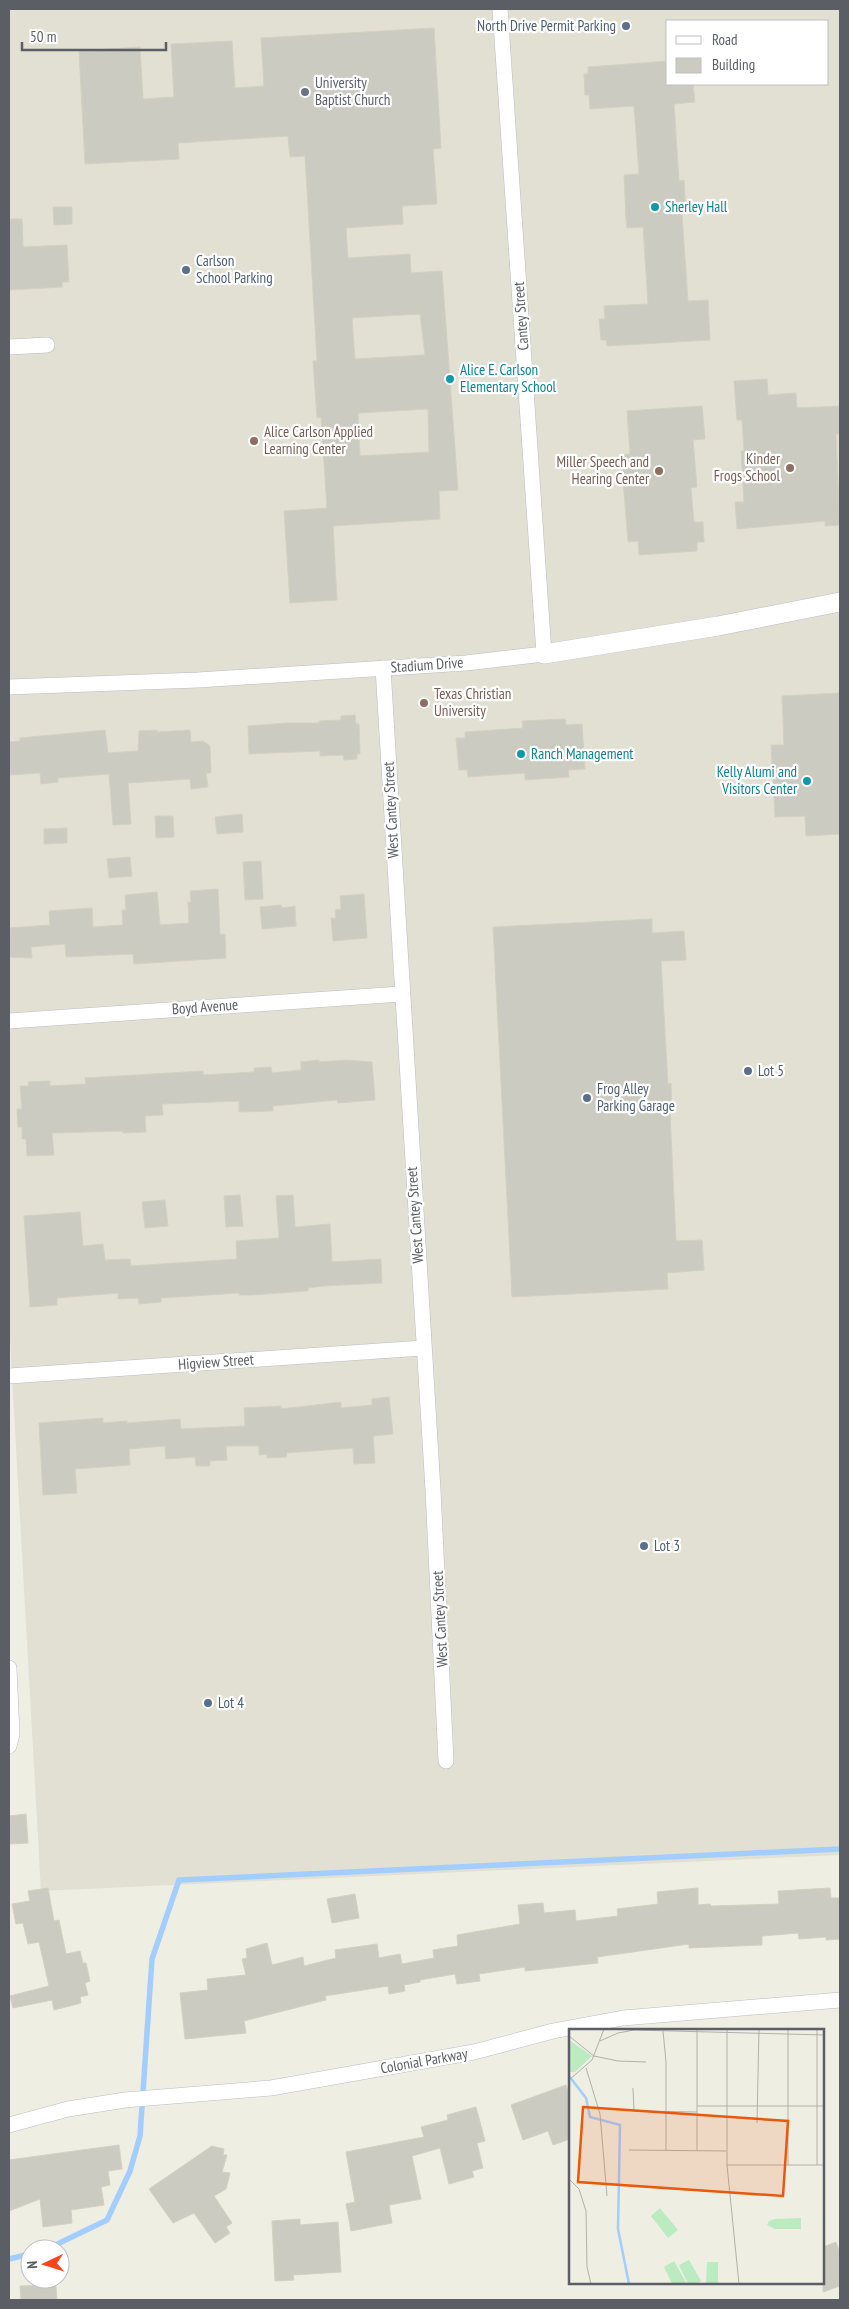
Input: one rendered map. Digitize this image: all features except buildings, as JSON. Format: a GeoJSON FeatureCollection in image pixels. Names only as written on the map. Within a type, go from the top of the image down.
{"type":"FeatureCollection","features":[{"type":"Feature","properties":{"kind":"street","name":"Cantey Street"},"geometry":{"type":"LineString","coordinates":[[500,9],[544,654]]}},
{"type":"Feature","properties":{"kind":"street"},"geometry":{"type":"LineString","coordinates":[[9,347],[47,345]]}},
{"type":"Feature","properties":{"kind":"street","name":"Stadium Drive"},"geometry":{"type":"LineString","coordinates":[[9,687],[198,680],[466,662],[544,654],[718,626],[840,602]]}},
{"type":"Feature","properties":{"kind":"street","name":"West Cantey Street"},"geometry":{"type":"LineString","coordinates":[[383,668],[401,994],[433,1490],[446,1761]]}},
{"type":"Feature","properties":{"kind":"street","name":"Boyd Avenue"},"geometry":{"type":"LineString","coordinates":[[9,1020],[401,994]]}},
{"type":"Feature","properties":{"kind":"street","name":"Higview Street"},"geometry":{"type":"LineString","coordinates":[[9,1376],[423,1348]]}},
{"type":"Feature","properties":{"kind":"street"},"geometry":{"type":"LineString","coordinates":[[9,1668],[12,1734],[9,1746]]}},
{"type":"Feature","properties":{"kind":"street","name":"Colonial Parkway"},"geometry":{"type":"LineString","coordinates":[[9,2125],[68,2109],[125,2100],[271,2088],[474,2052],[553,2031],[623,2018],[840,2000]]}},
{"type":"Feature","properties":{"kind":"shaded area","name":"Texas Christian University"},"geometry":{"type":"Polygon","coordinates":[[[9,9],[840,9],[840,1855],[41,1891],[9,1323],[9,9]]]}},
{"type":"Feature","properties":{"kind":"waterway"},"geometry":{"type":"LineString","coordinates":[[68,2239],[107,2220],[130,2171],[140,2136],[152,1959],[179,1880],[840,1849]]}},
{"type":"Feature","properties":{"kind":"waterway"},"geometry":{"type":"LineString","coordinates":[[9,2259],[20,2256]]}},
{"type":"Feature","properties":{"kind":"place","name":"North Drive Permit Parking"},"geometry":{"type":"Point","coordinates":[626,26]}},
{"type":"Feature","properties":{"kind":"place","name":"University Baptist Church"},"geometry":{"type":"Point","coordinates":[305,92]}},
{"type":"Feature","properties":{"kind":"place","name":"Sherley Hall"},"geometry":{"type":"Point","coordinates":[655,207]}},
{"type":"Feature","properties":{"kind":"place","name":"Carlson School Parking"},"geometry":{"type":"Point","coordinates":[186,270]}},
{"type":"Feature","properties":{"kind":"place","name":"Alice E. Carlson Elementary School"},"geometry":{"type":"Point","coordinates":[450,379]}},
{"type":"Feature","properties":{"kind":"place","name":"Alice Carlson Applied Learning Center"},"geometry":{"type":"Point","coordinates":[254,441]}},
{"type":"Feature","properties":{"kind":"place","name":"Kinder Frogs School"},"geometry":{"type":"Point","coordinates":[790,468]}},
{"type":"Feature","properties":{"kind":"place","name":"Miller Speech and Hearing Center"},"geometry":{"type":"Point","coordinates":[659,471]}},
{"type":"Feature","properties":{"kind":"place","name":"Texas Christian University"},"geometry":{"type":"Point","coordinates":[424,703]}},
{"type":"Feature","properties":{"kind":"place","name":"Ranch Management"},"geometry":{"type":"Point","coordinates":[521,754]}},
{"type":"Feature","properties":{"kind":"place","name":"Kelly Alumi and Visitors Center"},"geometry":{"type":"Point","coordinates":[807,781]}},
{"type":"Feature","properties":{"kind":"place","name":"Lot 5"},"geometry":{"type":"Point","coordinates":[748,1071]}},
{"type":"Feature","properties":{"kind":"place","name":"Frog Alley Parking Garage"},"geometry":{"type":"Point","coordinates":[587,1098]}},
{"type":"Feature","properties":{"kind":"place","name":"Lot 3"},"geometry":{"type":"Point","coordinates":[644,1546]}},
{"type":"Feature","properties":{"kind":"place","name":"Lot 4"},"geometry":{"type":"Point","coordinates":[208,1703]}}]}
